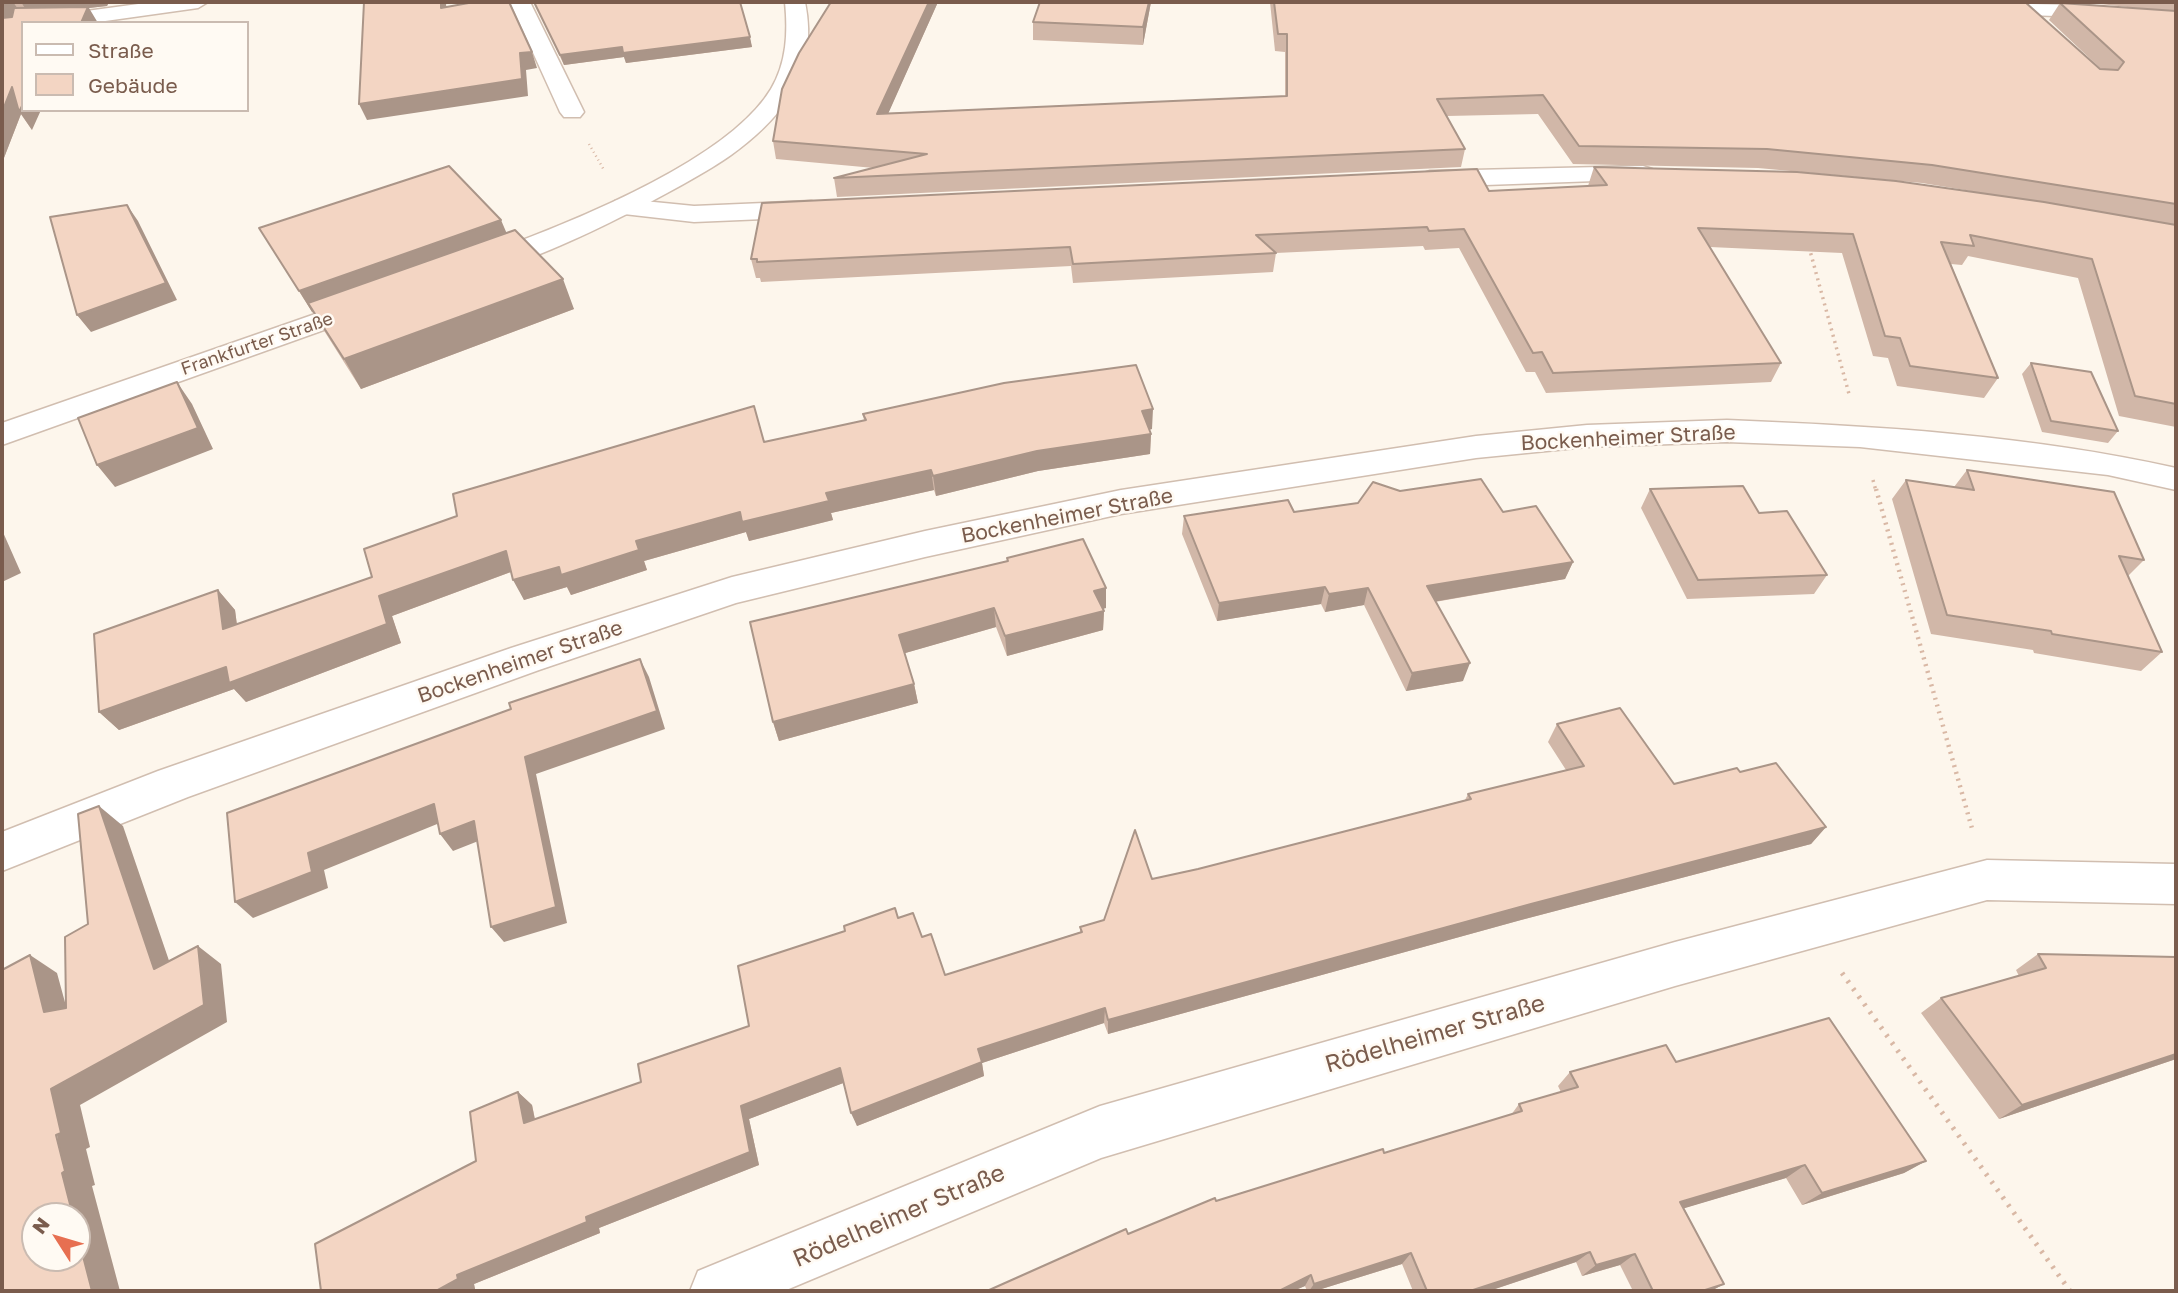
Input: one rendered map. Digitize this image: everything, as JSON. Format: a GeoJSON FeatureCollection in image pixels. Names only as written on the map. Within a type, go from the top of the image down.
{"type":"FeatureCollection","features":[{"type":"Feature","properties":{"kind":"street"},"geometry":{"type":"LineString","coordinates":[[58,21],[198,2]]}},
{"type":"Feature","properties":{"kind":"street"},"geometry":{"type":"LineString","coordinates":[[520,2],[572,113]]}},
{"type":"Feature","properties":{"kind":"street"},"geometry":{"type":"LineString","coordinates":[[457,274],[624,207],[712,156],[755,125],[779,97],[791,70],[799,41],[795,2]]}},
{"type":"Feature","properties":{"kind":"street"},"geometry":{"type":"LineString","coordinates":[[1966,9],[2128,14],[2176,20]]}},
{"type":"Feature","properties":{"kind":"street"},"geometry":{"type":"LineString","coordinates":[[2022,10],[2051,36]]}},
{"type":"Feature","properties":{"kind":"street"},"geometry":{"type":"LineString","coordinates":[[1412,180],[1524,175],[1663,174]]}},
{"type":"Feature","properties":{"kind":"street"},"geometry":{"type":"LineString","coordinates":[[624,207],[650,213],[699,214],[839,208]]}},
{"type":"Feature","properties":{"kind":"street","name":"Frankfurter Straße"},"geometry":{"type":"LineString","coordinates":[[2,434],[392,296]]}},
{"type":"Feature","properties":{"kind":"street","name":"Bockenheimer Straße"},"geometry":{"type":"LineString","coordinates":[[2,852],[173,784],[524,659],[732,591],[925,544],[1121,502],[1476,447],[1587,436],[1727,431],[1860,436],[2108,464],[2176,479]]}},
{"type":"Feature","properties":{"kind":"street","name":"Rödelheimer Straße"},"geometry":{"type":"LineString","coordinates":[[718,1291],[1100,1132],[1809,927],[1987,880],[2176,884]]}},
{"type":"Feature","properties":{"kind":"path"},"geometry":{"type":"LineString","coordinates":[[572,113],[624,207]]}},
{"type":"Feature","properties":{"kind":"path"},"geometry":{"type":"LineString","coordinates":[[1805,234],[1987,880]]}},
{"type":"Feature","properties":{"kind":"path"},"geometry":{"type":"LineString","coordinates":[[1809,927],[2070,1291]]}},
{"type":"Feature","properties":{"kind":"building"},"geometry":{"type":"Polygon","coordinates":[[[364,2],[441,2],[441,8],[474,2],[509,2],[532,52],[520,53],[522,79],[359,104],[364,2]]]}},
{"type":"Feature","properties":{"kind":"building"},"geometry":{"type":"Polygon","coordinates":[[[534,2],[740,2],[750,37],[623,53],[622,47],[560,55],[534,2]]]}},
{"type":"Feature","properties":{"kind":"building"},"geometry":{"type":"Polygon","coordinates":[[[831,2],[929,2],[877,114],[1287,96],[1287,34],[1278,34],[1274,2],[2025,2],[2100,69],[2118,70],[2124,62],[2060,3],[2176,11],[2176,204],[1932,165],[1767,149],[1579,146],[1543,95],[1437,99],[1465,149],[834,178],[927,154],[773,141],[782,89],[799,53],[831,2]]]}},
{"type":"Feature","properties":{"kind":"building"},"geometry":{"type":"Polygon","coordinates":[[[1040,2],[1149,2],[1143,27],[1033,22],[1040,2]]]}},
{"type":"Feature","properties":{"kind":"building"},"geometry":{"type":"Polygon","coordinates":[[[88,7],[82,21],[21,21],[21,108],[19,112],[12,87],[2,112],[2,18],[12,17],[14,8],[88,7]]]}},
{"type":"Feature","properties":{"kind":"building"},"geometry":{"type":"Polygon","coordinates":[[[449,166],[501,220],[299,291],[259,228],[449,166]]]}},
{"type":"Feature","properties":{"kind":"building"},"geometry":{"type":"Polygon","coordinates":[[[1594,167],[1797,172],[1896,181],[2044,202],[2176,225],[2176,404],[2135,396],[2092,259],[1970,235],[1974,246],[1941,242],[1998,378],[1910,366],[1900,338],[1885,336],[1853,234],[1698,228],[1781,363],[1553,373],[1542,352],[1533,353],[1464,229],[1429,231],[1427,227],[1256,235],[1276,253],[1073,264],[1070,247],[757,262],[757,259],[751,259],[762,203],[1477,169],[1489,191],[1607,185],[1594,167]]]}},
{"type":"Feature","properties":{"kind":"building"},"geometry":{"type":"Polygon","coordinates":[[[127,205],[166,283],[77,315],[50,217],[127,205]]]}},
{"type":"Feature","properties":{"kind":"building"},"geometry":{"type":"Polygon","coordinates":[[[515,230],[563,279],[344,359],[308,303],[515,230]]]}},
{"type":"Feature","properties":{"kind":"building"},"geometry":{"type":"Polygon","coordinates":[[[2031,363],[2091,372],[2118,431],[2051,421],[2031,363]]]}},
{"type":"Feature","properties":{"kind":"building"},"geometry":{"type":"Polygon","coordinates":[[[1136,365],[1153,409],[1142,411],[1151,434],[1037,451],[933,476],[931,470],[826,493],[829,501],[742,522],[740,512],[636,541],[639,550],[561,575],[559,567],[513,580],[506,551],[379,596],[387,624],[229,683],[226,667],[99,712],[94,634],[218,590],[223,629],[372,577],[364,549],[457,516],[453,494],[754,406],[764,442],[866,420],[863,414],[1004,383],[1136,365]]]}},
{"type":"Feature","properties":{"kind":"building"},"geometry":{"type":"Polygon","coordinates":[[[177,382],[198,428],[97,465],[78,418],[177,382]]]}},
{"type":"Feature","properties":{"kind":"building"},"geometry":{"type":"Polygon","coordinates":[[[1967,470],[2114,492],[2144,560],[2119,556],[2162,652],[1947,615],[1906,480],[1974,490],[1967,470]]]}},
{"type":"Feature","properties":{"kind":"building"},"geometry":{"type":"Polygon","coordinates":[[[1481,479],[1503,512],[1536,506],[1573,562],[1427,586],[1470,663],[1412,673],[1368,588],[1329,594],[1325,587],[1219,603],[1184,516],[1288,500],[1294,512],[1358,503],[1373,482],[1400,491],[1481,479]]]}},
{"type":"Feature","properties":{"kind":"building"},"geometry":{"type":"Polygon","coordinates":[[[1743,486],[1759,513],[1787,511],[1827,575],[1698,580],[1650,489],[1743,486]]]}},
{"type":"Feature","properties":{"kind":"building"},"geometry":{"type":"Polygon","coordinates":[[[1083,539],[1106,588],[1094,591],[1104,611],[1005,636],[994,608],[899,635],[914,684],[773,722],[750,622],[1008,561],[1007,558],[1083,539]]]}},
{"type":"Feature","properties":{"kind":"building"},"geometry":{"type":"Polygon","coordinates":[[[640,659],[657,711],[525,757],[556,907],[491,927],[474,821],[440,834],[434,804],[308,853],[312,872],[235,902],[227,813],[511,709],[509,703],[640,659]]]}},
{"type":"Feature","properties":{"kind":"building"},"geometry":{"type":"Polygon","coordinates":[[[1620,708],[1674,784],[1737,768],[1740,772],[1776,763],[1826,827],[1531,904],[1108,1020],[1105,1008],[978,1049],[982,1062],[851,1113],[840,1068],[741,1106],[750,1152],[586,1217],[587,1222],[457,1275],[458,1279],[436,1291],[321,1291],[315,1244],[476,1161],[470,1112],[518,1092],[524,1123],[641,1082],[638,1064],[749,1026],[738,966],[845,931],[844,926],[895,908],[898,918],[913,913],[922,937],[931,934],[945,975],[1082,932],[1080,927],[1104,920],[1135,830],[1152,879],[1198,869],[1471,799],[1468,794],[1584,766],[1557,724],[1620,708]]]}},
{"type":"Feature","properties":{"kind":"building"},"geometry":{"type":"Polygon","coordinates":[[[99,806],[154,969],[198,946],[204,1005],[51,1089],[61,1133],[56,1135],[69,1202],[21,1202],[21,1272],[87,1272],[92,1291],[2,1291],[2,970],[30,955],[44,1012],[66,1008],[65,937],[88,924],[78,814],[99,806]]]}},
{"type":"Feature","properties":{"kind":"building"},"geometry":{"type":"Polygon","coordinates":[[[2038,954],[2176,957],[2176,1054],[2022,1105],[1941,998],[2046,968],[2038,954]]]}},
{"type":"Feature","properties":{"kind":"building"},"geometry":{"type":"Polygon","coordinates":[[[1829,1018],[1926,1161],[1822,1193],[1805,1165],[1680,1202],[1724,1284],[1702,1291],[1653,1291],[1635,1254],[1596,1265],[1590,1252],[1470,1291],[1427,1291],[1411,1253],[1314,1284],[1311,1275],[1279,1291],[987,1291],[1126,1229],[1128,1234],[1215,1198],[1216,1201],[1383,1149],[1384,1153],[1522,1111],[1519,1104],[1578,1087],[1570,1072],[1666,1045],[1676,1062],[1829,1018]]]}}]}
